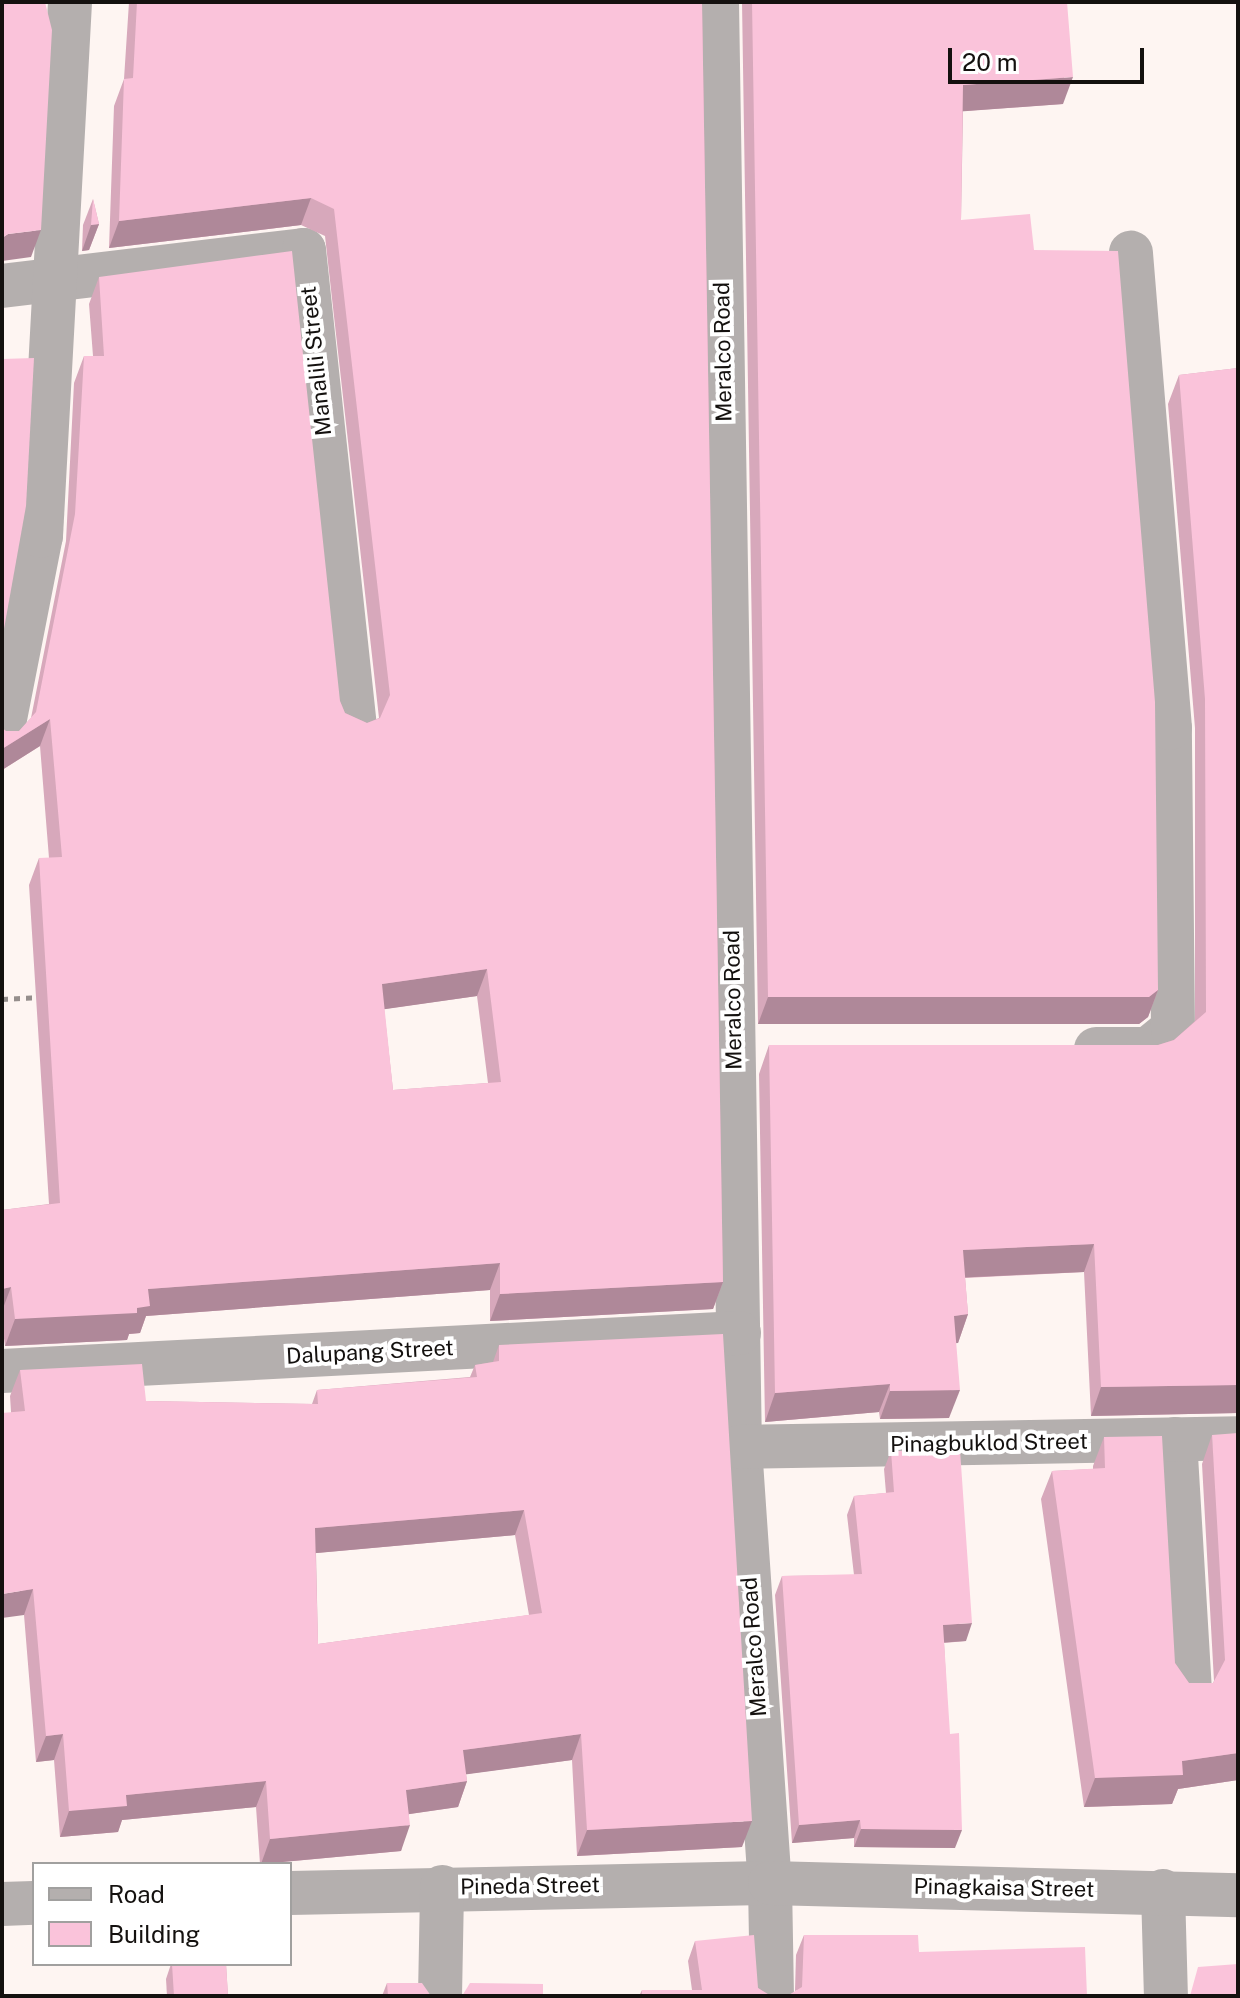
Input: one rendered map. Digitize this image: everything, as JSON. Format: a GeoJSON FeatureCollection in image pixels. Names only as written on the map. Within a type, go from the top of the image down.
{"type":"FeatureCollection","features":[{"type":"Feature","properties":{"kind":"street"},"geometry":{"type":"LineString","coordinates":[[2,734],[21,538],[53,282],[70,2]]}},
{"type":"Feature","properties":{"kind":"street","name":"Meralco Road"},"geometry":{"type":"LineString","coordinates":[[717,2],[740,1447],[770,1883],[772,1996]]}},
{"type":"Feature","properties":{"kind":"street","name":"Manalili Street"},"geometry":{"type":"LineString","coordinates":[[53,282],[304,250],[355,725]]}},
{"type":"Feature","properties":{"kind":"street"},"geometry":{"type":"LineString","coordinates":[[1052,1049],[1148,1049],[1164,1041],[1173,1029],[1170,728],[1131,253]]}},
{"type":"Feature","properties":{"kind":"street"},"geometry":{"type":"LineString","coordinates":[[2,286],[53,282]]}},
{"type":"Feature","properties":{"kind":"street"},"geometry":{"type":"LineString","coordinates":[[734,1049],[782,1049]]}},
{"type":"Feature","properties":{"kind":"street","name":"Dalupang Street"},"geometry":{"type":"LineString","coordinates":[[2,1371],[739,1333]]}},
{"type":"Feature","properties":{"kind":"street","name":"Pinagbuklod Street"},"geometry":{"type":"LineString","coordinates":[[740,1447],[1238,1438]]}},
{"type":"Feature","properties":{"kind":"street"},"geometry":{"type":"LineString","coordinates":[[1175,1439],[1190,1690]]}},
{"type":"Feature","properties":{"kind":"street","name":"Pineda Street"},"geometry":{"type":"LineString","coordinates":[[292,1893],[442,1887],[770,1883]]}},
{"type":"Feature","properties":{"kind":"street","name":"Pinagkaisa Street"},"geometry":{"type":"LineString","coordinates":[[770,1883],[1238,1895]]}},
{"type":"Feature","properties":{"kind":"street"},"geometry":{"type":"LineString","coordinates":[[440,1996],[442,1887]]}},
{"type":"Feature","properties":{"kind":"street"},"geometry":{"type":"LineString","coordinates":[[1163,1891],[1166,1996]]}},
{"type":"Feature","properties":{"kind":"street"},"geometry":{"type":"LineString","coordinates":[[2,1904],[32,1903]]}},
{"type":"Feature","properties":{"kind":"path"},"geometry":{"type":"LineString","coordinates":[[2,999],[49,997]]}},
{"type":"Feature","properties":{"kind":"building"},"geometry":{"type":"Polygon","coordinates":[[[2,2],[45,2],[52,30],[41,230],[8,234],[2,238],[2,2]]]}},
{"type":"Feature","properties":{"kind":"building"},"geometry":{"type":"Polygon","coordinates":[[[137,2],[702,2],[723,1282],[500,1294],[500,1263],[148,1289],[150,1306],[137,1308],[137,1313],[15,1319],[11,1287],[2,1289],[2,1210],[60,1203],[39,858],[62,857],[50,719],[2,749],[2,728],[19,731],[36,712],[75,514],[84,356],[104,356],[99,277],[292,251],[340,701],[345,713],[367,723],[380,718],[390,695],[334,209],[311,198],[119,221],[124,79],[133,78],[137,2]],[[487,969],[382,984],[393,1090],[501,1082],[487,969]]]}},
{"type":"Feature","properties":{"kind":"building"},"geometry":{"type":"Polygon","coordinates":[[[752,2],[1067,2],[1073,77],[963,85],[961,220],[1030,214],[1034,250],[1118,251],[1155,702],[1158,990],[1149,997],[768,997],[752,2]]]}},
{"type":"Feature","properties":{"kind":"building"},"geometry":{"type":"Polygon","coordinates":[[[93,199],[99,224],[91,225],[93,199]]]}},
{"type":"Feature","properties":{"kind":"building"},"geometry":{"type":"Polygon","coordinates":[[[34,358],[26,506],[2,640],[2,359],[34,358]]]}},
{"type":"Feature","properties":{"kind":"building"},"geometry":{"type":"Polygon","coordinates":[[[1238,368],[1238,1385],[1101,1387],[1094,1244],[963,1250],[968,1314],[954,1316],[960,1390],[890,1391],[890,1384],[775,1393],[769,1045],[1158,1045],[1174,1040],[1206,1012],[1205,699],[1179,375],[1238,368]]]}},
{"type":"Feature","properties":{"kind":"building"},"geometry":{"type":"Polygon","coordinates":[[[723,1334],[752,1821],[587,1830],[581,1734],[463,1750],[467,1781],[406,1790],[410,1825],[270,1839],[266,1781],[126,1795],[127,1806],[69,1811],[63,1734],[46,1736],[33,1589],[2,1594],[2,1413],[25,1411],[20,1370],[142,1364],[146,1401],[318,1404],[317,1390],[477,1377],[475,1365],[499,1361],[499,1345],[723,1334]],[[524,1510],[315,1528],[318,1644],[542,1613],[524,1510]]]}},
{"type":"Feature","properties":{"kind":"building"},"geometry":{"type":"Polygon","coordinates":[[[1238,1433],[1238,1753],[1182,1761],[1183,1775],[1095,1778],[1052,1471],[1105,1468],[1104,1437],[1162,1436],[1175,1663],[1189,1683],[1213,1683],[1225,1660],[1212,1435],[1238,1433]]]}},
{"type":"Feature","properties":{"kind":"building"},"geometry":{"type":"Polygon","coordinates":[[[960,1450],[972,1623],[943,1625],[950,1734],[959,1733],[962,1830],[861,1829],[860,1820],[799,1825],[782,1576],[862,1574],[854,1496],[894,1492],[891,1451],[960,1450]]]}},
{"type":"Feature","properties":{"kind":"building"},"geometry":{"type":"Polygon","coordinates":[[[754,1935],[758,1988],[771,1996],[642,1996],[642,1990],[702,1990],[695,1941],[754,1935]]]}},
{"type":"Feature","properties":{"kind":"building"},"geometry":{"type":"Polygon","coordinates":[[[804,1935],[918,1935],[919,1952],[1085,1947],[1087,1996],[787,1996],[802,1987],[804,1935]]]}},
{"type":"Feature","properties":{"kind":"building"},"geometry":{"type":"Polygon","coordinates":[[[1238,1964],[1238,1996],[1190,1996],[1198,1967],[1238,1964]]]}},
{"type":"Feature","properties":{"kind":"building"},"geometry":{"type":"Polygon","coordinates":[[[172,1966],[226,1966],[228,1996],[174,1996],[172,1966]]]}},
{"type":"Feature","properties":{"kind":"building"},"geometry":{"type":"Polygon","coordinates":[[[387,1983],[422,1983],[431,1996],[388,1996],[387,1983]]]}},
{"type":"Feature","properties":{"kind":"building"},"geometry":{"type":"Polygon","coordinates":[[[470,1983],[543,1984],[543,1996],[462,1996],[470,1983]]]}}]}
